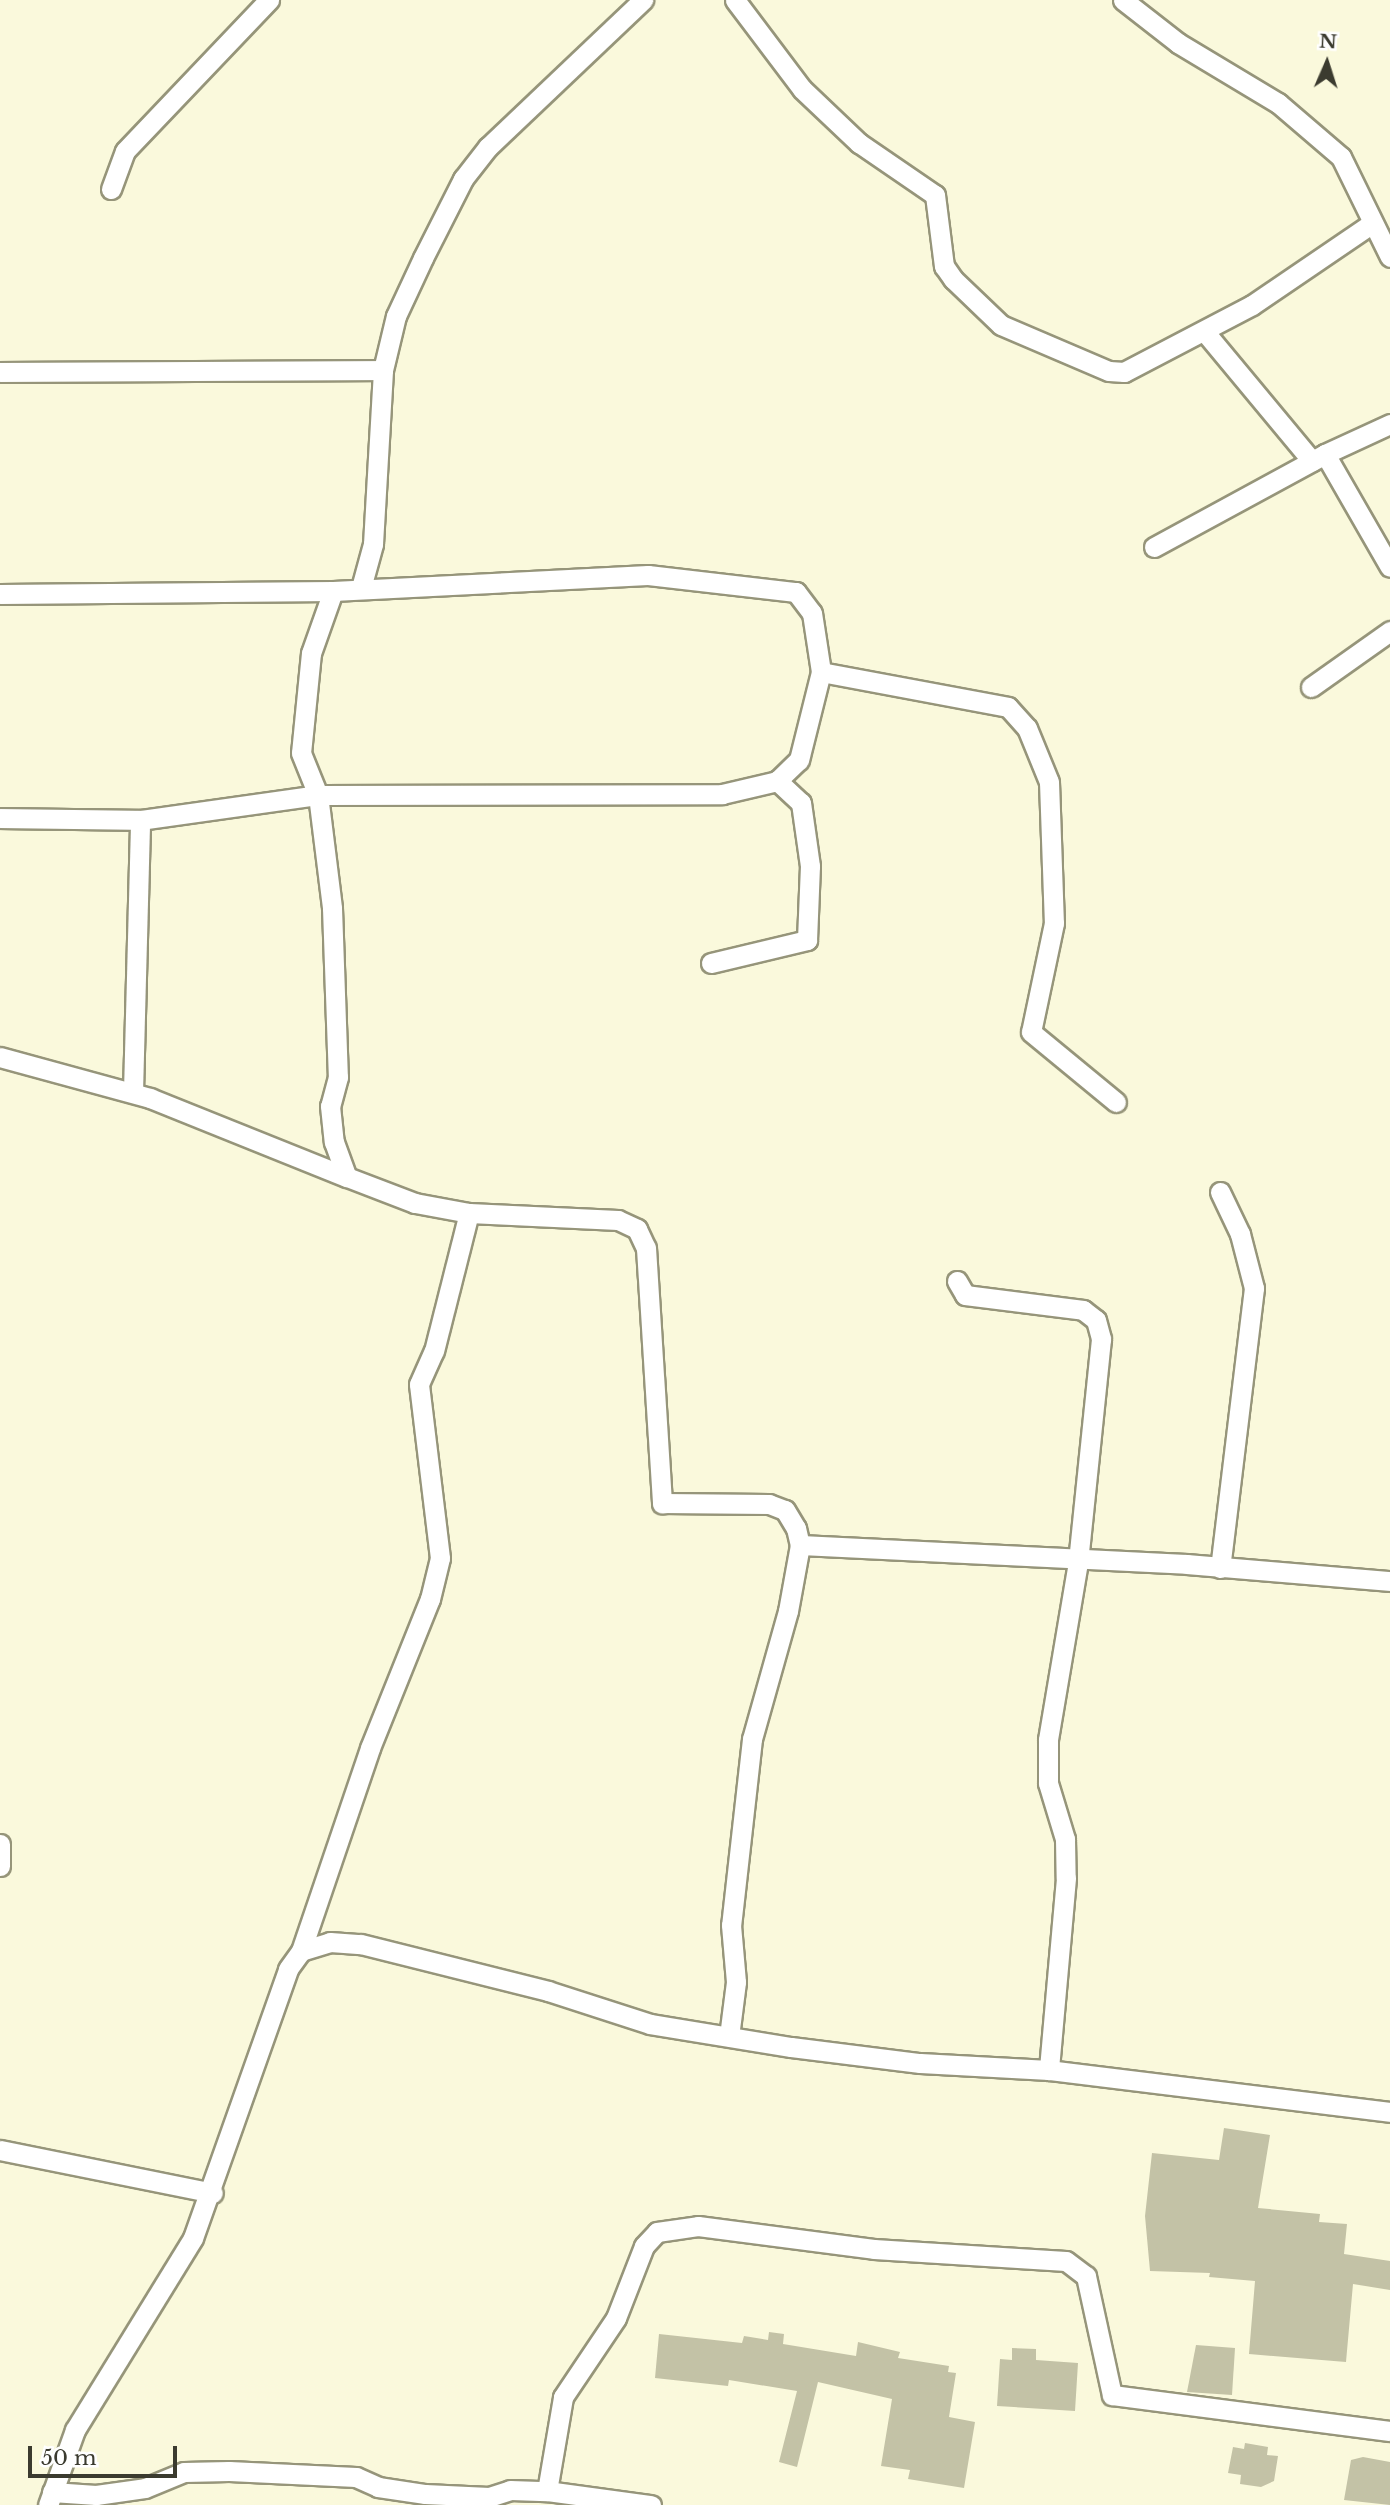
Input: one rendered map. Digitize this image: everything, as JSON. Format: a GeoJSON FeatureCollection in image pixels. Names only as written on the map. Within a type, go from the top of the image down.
{"type":"FeatureCollection","features":[{"type":"Feature","properties":{"kind":"street"},"geometry":{"type":"LineString","coordinates":[[111,189],[125,151],[270,0]]}},
{"type":"Feature","properties":{"kind":"street"},"geometry":{"type":"LineString","coordinates":[[361,588],[373,544],[383,370],[396,316],[463,179],[488,147],[643,0]]}},
{"type":"Feature","properties":{"kind":"street"},"geometry":{"type":"LineString","coordinates":[[735,0],[802,89],[859,143],[935,195],[944,266],[1001,325],[1116,372],[1204,331],[1252,305],[1371,224]]}},
{"type":"Feature","properties":{"kind":"street"},"geometry":{"type":"LineString","coordinates":[[1123,0],[1178,44],[1279,103],[1340,157],[1371,224],[1390,257]]}},
{"type":"Feature","properties":{"kind":"street"},"geometry":{"type":"LineString","coordinates":[[1204,331],[1318,458],[1390,568]]}},
{"type":"Feature","properties":{"kind":"street"},"geometry":{"type":"LineString","coordinates":[[0,372],[383,370]]}},
{"type":"Feature","properties":{"kind":"street"},"geometry":{"type":"LineString","coordinates":[[1154,547],[1318,458],[1390,424]]}},
{"type":"Feature","properties":{"kind":"street"},"geometry":{"type":"LineString","coordinates":[[0,594],[333,591],[648,575],[796,592],[812,613],[821,672],[799,760],[801,803],[810,866],[807,940],[711,963]]}},
{"type":"Feature","properties":{"kind":"street"},"geometry":{"type":"LineString","coordinates":[[333,591],[305,686],[301,753],[318,795],[334,960],[338,1077],[330,1106],[334,1142],[347,1177]]}},
{"type":"Feature","properties":{"kind":"street"},"geometry":{"type":"LineString","coordinates":[[1311,687],[1390,631]]}},
{"type":"Feature","properties":{"kind":"street"},"geometry":{"type":"LineString","coordinates":[[821,672],[1008,707],[1027,728],[1049,782],[1054,923],[1031,1032],[1116,1102]]}},
{"type":"Feature","properties":{"kind":"street"},"geometry":{"type":"LineString","coordinates":[[0,818],[141,820],[318,795],[668,796],[722,793],[776,781],[799,760]]}},
{"type":"Feature","properties":{"kind":"street"},"geometry":{"type":"LineString","coordinates":[[776,781],[801,803]]}},
{"type":"Feature","properties":{"kind":"street"},"geometry":{"type":"LineString","coordinates":[[133,1092],[141,820]]}},
{"type":"Feature","properties":{"kind":"street"},"geometry":{"type":"LineString","coordinates":[[0,1057],[133,1092],[415,1203],[469,1213],[618,1220],[636,1229],[646,1248],[662,1503],[769,1504],[785,1510],[800,1545],[752,1739],[731,1925],[736,1982],[729,2037]]}},
{"type":"Feature","properties":{"kind":"street"},"geometry":{"type":"LineString","coordinates":[[1220,1192],[1240,1234],[1254,1288],[1220,1568]]}},
{"type":"Feature","properties":{"kind":"street"},"geometry":{"type":"LineString","coordinates":[[469,1213],[434,1351],[419,1384],[440,1558],[430,1599],[370,1748],[301,1951],[288,1969],[213,2193],[193,2238],[75,2430],[50,2499],[145,2488],[184,2472],[229,2471],[356,2477],[378,2487],[425,2494],[489,2497],[510,2490],[547,2491],[651,2505]]}},
{"type":"Feature","properties":{"kind":"street"},"geometry":{"type":"LineString","coordinates":[[957,1281],[965,1295],[1083,1310],[1096,1320],[1101,1339],[1077,1562],[1048,1740],[1048,1783],[1065,1839],[1066,1878],[1049,2070]]}},
{"type":"Feature","properties":{"kind":"street"},"geometry":{"type":"LineString","coordinates":[[800,1545],[1220,1568],[1390,1581]]}},
{"type":"Feature","properties":{"kind":"street"},"geometry":{"type":"LineString","coordinates":[[0,1844],[0,1866]]}},
{"type":"Feature","properties":{"kind":"street"},"geometry":{"type":"LineString","coordinates":[[301,1951],[330,1942],[361,1944],[548,1991],[650,2024],[729,2037],[920,2063],[1049,2070],[1390,2112]]}},
{"type":"Feature","properties":{"kind":"street"},"geometry":{"type":"LineString","coordinates":[[0,2150],[213,2193]]}},
{"type":"Feature","properties":{"kind":"street"},"geometry":{"type":"LineString","coordinates":[[547,2491],[564,2397],[617,2318],[644,2246],[657,2232],[698,2226],[874,2249],[1066,2261],[1086,2277],[1112,2395],[1390,2431]]}},
{"type":"Feature","properties":{"kind":"building"},"geometry":{"type":"Polygon","coordinates":[[[1224,2128],[1270,2135],[1258,2208],[1320,2214],[1319,2222],[1347,2224],[1344,2254],[1390,2261],[1390,2290],[1353,2284],[1346,2362],[1249,2354],[1255,2281],[1209,2277],[1210,2273],[1150,2271],[1145,2216],[1152,2153],[1219,2160],[1224,2128]]]}},
{"type":"Feature","properties":{"kind":"building"},"geometry":{"type":"Polygon","coordinates":[[[769,2332],[784,2334],[783,2344],[856,2356],[858,2342],[900,2352],[898,2358],[949,2366],[948,2372],[956,2373],[949,2417],[975,2422],[964,2488],[908,2479],[910,2470],[881,2466],[892,2399],[818,2382],[797,2467],[779,2462],[797,2391],[729,2380],[728,2386],[655,2378],[659,2334],[742,2343],[744,2336],[768,2340],[769,2332]]]}},
{"type":"Feature","properties":{"kind":"building"},"geometry":{"type":"Polygon","coordinates":[[[1196,2345],[1235,2348],[1232,2395],[1187,2392],[1196,2345]]]}},
{"type":"Feature","properties":{"kind":"building"},"geometry":{"type":"Polygon","coordinates":[[[1012,2348],[1036,2349],[1036,2360],[1078,2363],[1075,2411],[997,2406],[1000,2359],[1012,2360],[1012,2348]]]}},
{"type":"Feature","properties":{"kind":"building"},"geometry":{"type":"Polygon","coordinates":[[[1245,2443],[1268,2447],[1267,2455],[1278,2456],[1274,2481],[1261,2487],[1240,2484],[1241,2475],[1228,2473],[1233,2447],[1244,2449],[1245,2443]]]}},
{"type":"Feature","properties":{"kind":"building"},"geometry":{"type":"Polygon","coordinates":[[[1363,2457],[1390,2462],[1390,2505],[1344,2500],[1351,2460],[1363,2457]]]}}]}
